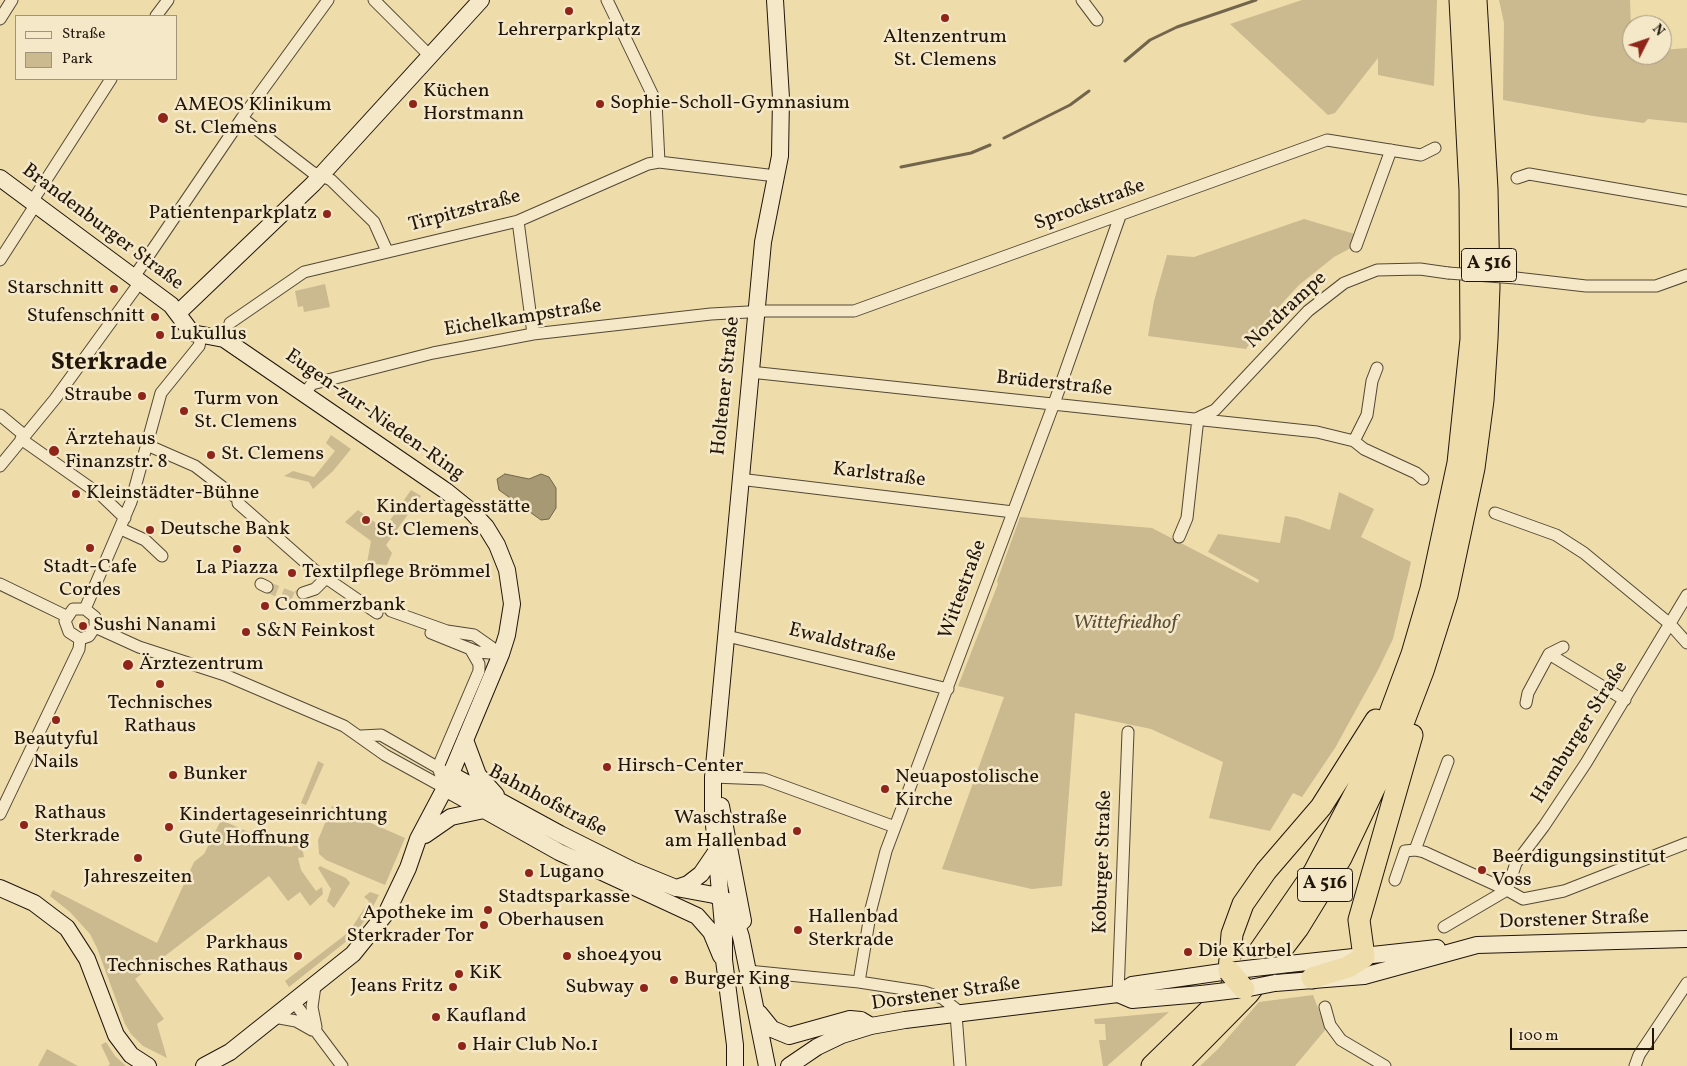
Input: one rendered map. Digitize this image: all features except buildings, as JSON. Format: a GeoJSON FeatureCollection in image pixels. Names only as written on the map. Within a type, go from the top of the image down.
{"type":"FeatureCollection","features":[{"type":"Feature","properties":{"kind":"highway","name":"A 516"},"geometry":{"type":"LineString","coordinates":[[1177,1066],[1248,994],[1298,928],[1320,894],[1379,784],[1415,668],[1442,547],[1458,463],[1466,397],[1472,277],[1470,190],[1460,0]]}},
{"type":"Feature","properties":{"kind":"highway","name":"A 516"},"geometry":{"type":"LineString","coordinates":[[1152,1066],[1225,995],[1249,966],[1314,872],[1364,776],[1447,595],[1474,468],[1483,400],[1489,278],[1487,188],[1476,0]]}},
{"type":"Feature","properties":{"kind":"highway"},"geometry":{"type":"LineString","coordinates":[[1312,978],[1348,967],[1364,957],[1358,920],[1418,715],[1415,668]]}},
{"type":"Feature","properties":{"kind":"highway"},"geometry":{"type":"LineString","coordinates":[[1244,989],[1229,971],[1232,934],[1243,904],[1336,785],[1415,668]]}},
{"type":"Feature","properties":{"kind":"main road"},"geometry":{"type":"LineString","coordinates":[[201,337],[188,330],[178,313],[322,175],[481,0]]}},
{"type":"Feature","properties":{"kind":"main road","name":"Holtener Straße"},"geometry":{"type":"LineString","coordinates":[[735,1066],[735,1045],[724,960],[722,901],[716,852],[713,777],[727,636],[739,479],[763,242],[776,176],[782,126],[774,0]]}},
{"type":"Feature","properties":{"kind":"main road","name":"Brandenburger Straße"},"geometry":{"type":"LineString","coordinates":[[0,178],[137,280],[178,313]]}},
{"type":"Feature","properties":{"kind":"main road","name":"Eugen-zur-Nieden-Ring"},"geometry":{"type":"LineString","coordinates":[[201,337],[224,339],[446,491],[472,512],[486,527],[502,557],[510,587],[511,614],[501,654],[474,714],[465,740],[444,776],[408,868],[383,917],[353,954],[315,986],[230,1052],[204,1066]]}},
{"type":"Feature","properties":{"kind":"main road"},"geometry":{"type":"LineString","coordinates":[[465,740],[478,775],[503,802]]}},
{"type":"Feature","properties":{"kind":"main road","name":"Bahnhofstraße"},"geometry":{"type":"LineString","coordinates":[[444,776],[503,802],[624,866],[676,888],[722,901]]}},
{"type":"Feature","properties":{"kind":"main road","name":"Bahnhofstraße"},"geometry":{"type":"LineString","coordinates":[[444,776],[484,810],[560,852],[697,916],[711,932],[724,960]]}},
{"type":"Feature","properties":{"kind":"main road","name":"Holtener Straße"},"geometry":{"type":"LineString","coordinates":[[713,777],[722,808],[744,923],[744,952]]}},
{"type":"Feature","properties":{"kind":"main road"},"geometry":{"type":"LineString","coordinates":[[418,839],[451,817],[484,810]]}},
{"type":"Feature","properties":{"kind":"main road"},"geometry":{"type":"LineString","coordinates":[[676,888],[688,884],[701,874],[716,852]]}},
{"type":"Feature","properties":{"kind":"main road"},"geometry":{"type":"LineString","coordinates":[[697,916],[722,901],[736,883]]}},
{"type":"Feature","properties":{"kind":"main road"},"geometry":{"type":"LineString","coordinates":[[0,888],[49,912],[71,933],[87,960],[116,1035],[131,1055],[148,1066]]}},
{"type":"Feature","properties":{"kind":"main road","name":"Holtener Straße"},"geometry":{"type":"LineString","coordinates":[[722,901],[734,915],[757,1011],[767,1066]]}},
{"type":"Feature","properties":{"kind":"main road","name":"Dorstener Straße"},"geometry":{"type":"LineString","coordinates":[[789,1066],[826,1042],[871,1026],[958,1013],[1118,994],[1132,985],[1229,971],[1485,944],[1687,939]]}},
{"type":"Feature","properties":{"kind":"main road","name":"Dorstener Straße"},"geometry":{"type":"LineString","coordinates":[[1118,994],[1132,1000],[1244,989],[1312,978],[1364,976],[1414,963],[1462,947]]}},
{"type":"Feature","properties":{"kind":"main road"},"geometry":{"type":"LineString","coordinates":[[757,1011],[772,1029],[789,1036],[850,1019],[861,1020],[871,1026]]}},
{"type":"Feature","properties":{"kind":"main road"},"geometry":{"type":"LineString","coordinates":[[735,1045],[747,1066]]}},
{"type":"Feature","properties":{"kind":"street"},"geometry":{"type":"LineString","coordinates":[[0,19],[12,0]]}},
{"type":"Feature","properties":{"kind":"street"},"geometry":{"type":"LineString","coordinates":[[157,15],[168,0]]}},
{"type":"Feature","properties":{"kind":"street"},"geometry":{"type":"LineString","coordinates":[[0,466],[54,399],[137,280],[242,118],[328,0]]}},
{"type":"Feature","properties":{"kind":"street"},"geometry":{"type":"LineString","coordinates":[[374,0],[431,57]]}},
{"type":"Feature","properties":{"kind":"street"},"geometry":{"type":"LineString","coordinates":[[606,0],[656,102],[659,162]]}},
{"type":"Feature","properties":{"kind":"street"},"geometry":{"type":"LineString","coordinates":[[1082,0],[1097,20]]}},
{"type":"Feature","properties":{"kind":"street"},"geometry":{"type":"LineString","coordinates":[[0,260],[36,204],[35,197],[109,80]]}},
{"type":"Feature","properties":{"kind":"street"},"geometry":{"type":"LineString","coordinates":[[242,118],[312,172],[331,180],[374,222],[387,251]]}},
{"type":"Feature","properties":{"kind":"street","name":"Sprockstraße"},"geometry":{"type":"LineString","coordinates":[[756,313],[854,311],[1327,140],[1422,155],[1435,148]]}},
{"type":"Feature","properties":{"kind":"street"},"geometry":{"type":"LineString","coordinates":[[1356,246],[1391,150]]}},
{"type":"Feature","properties":{"kind":"street","name":"Tirpitzstraße"},"geometry":{"type":"LineString","coordinates":[[230,323],[304,272],[518,221],[631,171],[659,162],[776,176]]}},
{"type":"Feature","properties":{"kind":"street"},"geometry":{"type":"LineString","coordinates":[[1517,178],[1529,174],[1687,201]]}},
{"type":"Feature","properties":{"kind":"street","name":"Wittestraße"},"geometry":{"type":"LineString","coordinates":[[859,982],[877,880],[895,827],[1053,404],[1120,216]]}},
{"type":"Feature","properties":{"kind":"street"},"geometry":{"type":"LineString","coordinates":[[518,221],[533,334]]}},
{"type":"Feature","properties":{"kind":"street","name":"Nordrampe"},"geometry":{"type":"LineString","coordinates":[[1198,418],[1215,410],[1308,311],[1344,283],[1377,270],[1420,269],[1586,286],[1648,286],[1666,283],[1687,275]]}},
{"type":"Feature","properties":{"kind":"street","name":"Eichelkampstraße"},"geometry":{"type":"LineString","coordinates":[[304,394],[312,384],[433,353],[533,334],[655,319],[756,313]]}},
{"type":"Feature","properties":{"kind":"street"},"geometry":{"type":"LineString","coordinates":[[85,609],[125,518],[161,393],[195,352],[201,337]]}},
{"type":"Feature","properties":{"kind":"street"},"geometry":{"type":"LineString","coordinates":[[1354,441],[1368,415],[1372,381],[1377,368]]}},
{"type":"Feature","properties":{"kind":"street","name":"Brüderstraße"},"geometry":{"type":"LineString","coordinates":[[750,372],[1317,432],[1354,441],[1364,449],[1416,472],[1423,479]]}},
{"type":"Feature","properties":{"kind":"street"},"geometry":{"type":"LineString","coordinates":[[0,415],[23,437],[102,496],[125,518]]}},
{"type":"Feature","properties":{"kind":"street"},"geometry":{"type":"LineString","coordinates":[[1179,537],[1187,518],[1198,418]]}},
{"type":"Feature","properties":{"kind":"street"},"geometry":{"type":"LineString","coordinates":[[147,445],[195,466],[238,499],[238,503],[326,578],[378,610]]}},
{"type":"Feature","properties":{"kind":"street","name":"Karlstraße"},"geometry":{"type":"LineString","coordinates":[[739,479],[1013,512]]}},
{"type":"Feature","properties":{"kind":"street"},"geometry":{"type":"LineString","coordinates":[[1495,513],[1556,535],[1571,544],[1596,562],[1670,624],[1687,643]]}},
{"type":"Feature","properties":{"kind":"street"},"geometry":{"type":"LineString","coordinates":[[121,529],[145,540],[162,556]]}},
{"type":"Feature","properties":{"kind":"street"},"geometry":{"type":"LineString","coordinates":[[303,593],[315,589],[326,578]]}},
{"type":"Feature","properties":{"kind":"street"},"geometry":{"type":"LineString","coordinates":[[0,584],[66,616]]}},
{"type":"Feature","properties":{"kind":"street","name":"Hamburger Straße"},"geometry":{"type":"LineString","coordinates":[[1507,890],[1516,863],[1549,818],[1625,700],[1687,595]]}},
{"type":"Feature","properties":{"kind":"street"},"geometry":{"type":"LineString","coordinates":[[73,609],[85,609],[95,617],[95,627],[89,636],[80,638],[69,632],[65,626],[66,616],[73,609]]}},
{"type":"Feature","properties":{"kind":"street"},"geometry":{"type":"LineString","coordinates":[[390,615],[447,631],[474,635],[501,654],[473,653],[390,615]]}},
{"type":"Feature","properties":{"kind":"street","name":"Bahnhofstraße"},"geometry":{"type":"LineString","coordinates":[[95,627],[139,647],[225,675],[344,726],[385,754],[444,776]]}},
{"type":"Feature","properties":{"kind":"street","name":"Ewaldstraße"},"geometry":{"type":"LineString","coordinates":[[727,636],[948,689]]}},
{"type":"Feature","properties":{"kind":"street"},"geometry":{"type":"LineString","coordinates":[[0,814],[79,649],[80,638]]}},
{"type":"Feature","properties":{"kind":"street"},"geometry":{"type":"LineString","coordinates":[[1526,703],[1528,693],[1549,654],[1563,647]]}},
{"type":"Feature","properties":{"kind":"street","name":"Eugen-zur-Nieden-Ring"},"geometry":{"type":"LineString","coordinates":[[444,776],[479,671],[473,653]]}},
{"type":"Feature","properties":{"kind":"street"},"geometry":{"type":"LineString","coordinates":[[1549,654],[1625,700]]}},
{"type":"Feature","properties":{"kind":"street","name":"Koburger Straße"},"geometry":{"type":"LineString","coordinates":[[1118,994],[1128,732]]}},
{"type":"Feature","properties":{"kind":"street","name":"Bahnhofstraße"},"geometry":{"type":"LineString","coordinates":[[361,736],[381,735],[444,776]]}},
{"type":"Feature","properties":{"kind":"street"},"geometry":{"type":"LineString","coordinates":[[1415,850],[1448,761]]}},
{"type":"Feature","properties":{"kind":"street"},"geometry":{"type":"LineString","coordinates":[[713,777],[764,778],[895,827]]}},
{"type":"Feature","properties":{"kind":"street"},"geometry":{"type":"LineString","coordinates":[[1395,880],[1405,851],[1415,850],[1424,852],[1523,899],[1564,891],[1687,843]]}},
{"type":"Feature","properties":{"kind":"street"},"geometry":{"type":"LineString","coordinates":[[1444,927],[1507,890]]}},
{"type":"Feature","properties":{"kind":"street"},"geometry":{"type":"LineString","coordinates":[[748,972],[859,982],[934,994],[958,1013],[960,1066]]}},
{"type":"Feature","properties":{"kind":"street"},"geometry":{"type":"LineString","coordinates":[[1635,1066],[1639,1055],[1687,983]]}},
{"type":"Feature","properties":{"kind":"street"},"geometry":{"type":"LineString","coordinates":[[315,986],[312,1007],[317,1034]]}},
{"type":"Feature","properties":{"kind":"street"},"geometry":{"type":"LineString","coordinates":[[294,1002],[342,1066]]}},
{"type":"Feature","properties":{"kind":"street"},"geometry":{"type":"LineString","coordinates":[[1325,1007],[1330,1025],[1341,1040],[1385,1066]]}},
{"type":"Feature","properties":{"kind":"street"},"geometry":{"type":"LineString","coordinates":[[274,1018],[296,1021],[317,1034]]}},
{"type":"Feature","properties":{"kind":"green space"},"geometry":{"type":"Polygon","coordinates":[[[1302,0],[1437,0],[1434,86],[1378,75],[1378,58],[1335,113],[1328,115],[1230,24],[1302,0]]]}},
{"type":"Feature","properties":{"kind":"green space"},"geometry":{"type":"Polygon","coordinates":[[[1499,0],[1630,0],[1631,15],[1622,15],[1622,65],[1672,65],[1672,49],[1687,48],[1687,123],[1648,119],[1644,123],[1503,100],[1504,23],[1499,0]]]}},
{"type":"Feature","properties":{"kind":"green space"},"geometry":{"type":"Polygon","coordinates":[[[1304,219],[1355,234],[1351,248],[1334,257],[1299,285],[1262,325],[1246,349],[1148,336],[1154,301],[1167,255],[1194,257],[1304,219]]]}},
{"type":"Feature","properties":{"kind":"green space"},"geometry":{"type":"Polygon","coordinates":[[[325,284],[330,307],[304,312],[303,306],[298,307],[295,291],[325,284]]]}},
{"type":"Feature","properties":{"kind":"green space"},"geometry":{"type":"Polygon","coordinates":[[[331,435],[351,449],[333,471],[313,489],[309,482],[284,476],[293,471],[314,477],[335,451],[326,443],[331,435]]]}},
{"type":"Feature","properties":{"kind":"green space"},"geometry":{"type":"Polygon","coordinates":[[[411,490],[421,496],[386,545],[392,553],[387,565],[373,564],[366,568],[371,541],[345,522],[358,510],[384,529],[411,490]]]}},
{"type":"Feature","properties":{"kind":"green space","name":"Wittefriedhof"},"geometry":{"type":"Polygon","coordinates":[[[1339,492],[1374,509],[1361,537],[1411,562],[1393,639],[1378,670],[1335,748],[1302,797],[1293,793],[1270,831],[1209,818],[1223,762],[1151,729],[1075,713],[1062,886],[1032,889],[942,869],[1004,697],[958,686],[998,584],[997,581],[1020,517],[1152,528],[1258,583],[1259,580],[1208,552],[1218,534],[1280,543],[1285,516],[1297,518],[1330,530],[1339,492]]]}},
{"type":"Feature","properties":{"kind":"green space"},"geometry":{"type":"Polygon","coordinates":[[[318,761],[324,764],[306,805],[301,803],[318,761]]]}},
{"type":"Feature","properties":{"kind":"green space"},"geometry":{"type":"Polygon","coordinates":[[[332,806],[405,838],[385,885],[326,860],[319,854],[318,840],[332,806]]]}},
{"type":"Feature","properties":{"kind":"green space"},"geometry":{"type":"Polygon","coordinates":[[[221,820],[281,846],[292,847],[294,841],[298,843],[304,857],[298,858],[301,870],[316,891],[322,887],[323,894],[310,906],[300,892],[288,901],[269,876],[135,979],[164,1019],[157,1024],[167,1058],[143,1046],[131,1034],[125,1024],[90,934],[70,912],[50,896],[53,890],[157,943],[194,862],[204,854],[221,820]]]}},
{"type":"Feature","properties":{"kind":"green space"},"geometry":{"type":"Polygon","coordinates":[[[320,866],[346,878],[350,883],[334,908],[327,901],[331,889],[318,868],[320,866]]]}},
{"type":"Feature","properties":{"kind":"green space"},"geometry":{"type":"Polygon","coordinates":[[[370,892],[379,895],[368,916],[353,936],[289,987],[285,981],[349,932],[369,901],[364,897],[370,892]]]}},
{"type":"Feature","properties":{"kind":"green space"},"geometry":{"type":"Polygon","coordinates":[[[1313,995],[1326,1029],[1295,1066],[1200,1066],[1218,1049],[1259,1002],[1313,995]]]}},
{"type":"Feature","properties":{"kind":"green space"},"geometry":{"type":"Polygon","coordinates":[[[1169,1012],[1107,1066],[1103,1066],[1099,1040],[1106,1040],[1105,1024],[1095,1024],[1094,1019],[1169,1012]]]}},
{"type":"Feature","properties":{"kind":"green space"},"geometry":{"type":"Polygon","coordinates":[[[106,1042],[115,1056],[126,1066],[108,1066],[110,1064],[101,1045],[106,1042]]]}},
{"type":"Feature","properties":{"kind":"green space"},"geometry":{"type":"Polygon","coordinates":[[[47,1049],[78,1066],[38,1066],[47,1049]]]}},
{"type":"Feature","properties":{"kind":"shaded area"},"geometry":{"type":"Polygon","coordinates":[[[505,474],[529,479],[541,474],[549,477],[556,488],[556,508],[549,519],[541,520],[499,490],[497,479],[505,474]]]}},
{"type":"Feature","properties":{"kind":"waterway"},"geometry":{"type":"LineString","coordinates":[[1125,61],[1150,40],[1177,27],[1256,0]]}},
{"type":"Feature","properties":{"kind":"waterway"},"geometry":{"type":"LineString","coordinates":[[1004,138],[1070,105],[1089,91]]}},
{"type":"Feature","properties":{"kind":"waterway"},"geometry":{"type":"LineString","coordinates":[[901,167],[971,153],[990,145]]}},
{"type":"Feature","properties":{"kind":"tunnel"},"geometry":{"type":"LineString","coordinates":[[267,587],[294,598],[303,593]]}},
{"type":"Feature","properties":{"kind":"tunnel"},"geometry":{"type":"LineString","coordinates":[[379,606],[391,611]]}},
{"type":"Feature","properties":{"kind":"place","name":"Lehrerparkplatz"},"geometry":{"type":"Point","coordinates":[569,11]}},
{"type":"Feature","properties":{"kind":"place","name":"Altenzentrum St. Clemens"},"geometry":{"type":"Point","coordinates":[945,18]}},
{"type":"Feature","properties":{"kind":"place","name":"Küchen Horstmann"},"geometry":{"type":"Point","coordinates":[413,104]}},
{"type":"Feature","properties":{"kind":"place","name":"Sophie-Scholl-Gymnasium"},"geometry":{"type":"Point","coordinates":[600,104]}},
{"type":"Feature","properties":{"kind":"place","name":"AMEOS Klinikum St. Clemens"},"geometry":{"type":"Point","coordinates":[163,118]}},
{"type":"Feature","properties":{"kind":"place","name":"Patientenparkplatz"},"geometry":{"type":"Point","coordinates":[327,214]}},
{"type":"Feature","properties":{"kind":"place","name":"Starschnitt"},"geometry":{"type":"Point","coordinates":[114,289]}},
{"type":"Feature","properties":{"kind":"place","name":"Stufenschnitt"},"geometry":{"type":"Point","coordinates":[155,317]}},
{"type":"Feature","properties":{"kind":"place","name":"Lukullus"},"geometry":{"type":"Point","coordinates":[160,335]}},
{"type":"Feature","properties":{"kind":"place","name":"Straube"},"geometry":{"type":"Point","coordinates":[142,396]}},
{"type":"Feature","properties":{"kind":"place","name":"Turm von St. Clemens"},"geometry":{"type":"Point","coordinates":[184,411]}},
{"type":"Feature","properties":{"kind":"place","name":"Ärztehaus Finanzstr. 8"},"geometry":{"type":"Point","coordinates":[54,451]}},
{"type":"Feature","properties":{"kind":"place","name":"St. Clemens"},"geometry":{"type":"Point","coordinates":[211,455]}},
{"type":"Feature","properties":{"kind":"place","name":"Kleinstädter-Bühne"},"geometry":{"type":"Point","coordinates":[76,494]}},
{"type":"Feature","properties":{"kind":"place","name":"Kindertagesstätte St. Clemens"},"geometry":{"type":"Point","coordinates":[366,520]}},
{"type":"Feature","properties":{"kind":"place","name":"Deutsche Bank"},"geometry":{"type":"Point","coordinates":[150,530]}},
{"type":"Feature","properties":{"kind":"place","name":"Stadt-Cafe Cordes"},"geometry":{"type":"Point","coordinates":[90,548]}},
{"type":"Feature","properties":{"kind":"place","name":"La Piazza"},"geometry":{"type":"Point","coordinates":[237,549]}},
{"type":"Feature","properties":{"kind":"place","name":"Textilpflege Brömmel"},"geometry":{"type":"Point","coordinates":[292,573]}},
{"type":"Feature","properties":{"kind":"place","name":"Commerzbank"},"geometry":{"type":"Point","coordinates":[265,606]}},
{"type":"Feature","properties":{"kind":"place","name":"Sushi Nanami"},"geometry":{"type":"Point","coordinates":[83,626]}},
{"type":"Feature","properties":{"kind":"place","name":"S&N Feinkost"},"geometry":{"type":"Point","coordinates":[246,632]}},
{"type":"Feature","properties":{"kind":"place","name":"Ärztezentrum"},"geometry":{"type":"Point","coordinates":[128,665]}},
{"type":"Feature","properties":{"kind":"place","name":"Technisches Rathaus"},"geometry":{"type":"Point","coordinates":[160,684]}},
{"type":"Feature","properties":{"kind":"place","name":"Beautyful Nails"},"geometry":{"type":"Point","coordinates":[56,720]}},
{"type":"Feature","properties":{"kind":"place","name":"Hirsch-Center"},"geometry":{"type":"Point","coordinates":[607,767]}},
{"type":"Feature","properties":{"kind":"place","name":"Bunker"},"geometry":{"type":"Point","coordinates":[173,775]}},
{"type":"Feature","properties":{"kind":"place","name":"Neuapostolische Kirche"},"geometry":{"type":"Point","coordinates":[885,789]}},
{"type":"Feature","properties":{"kind":"place","name":"Rathaus Sterkrade"},"geometry":{"type":"Point","coordinates":[24,825]}},
{"type":"Feature","properties":{"kind":"place","name":"Kindertageseinrichtung Gute Hoffnung"},"geometry":{"type":"Point","coordinates":[169,827]}},
{"type":"Feature","properties":{"kind":"place","name":"Waschstraße am Hallenbad"},"geometry":{"type":"Point","coordinates":[797,831]}},
{"type":"Feature","properties":{"kind":"place","name":"Jahreszeiten"},"geometry":{"type":"Point","coordinates":[138,858]}},
{"type":"Feature","properties":{"kind":"place","name":"Beerdigungsinstitut Voss"},"geometry":{"type":"Point","coordinates":[1482,870]}},
{"type":"Feature","properties":{"kind":"place","name":"Lugano"},"geometry":{"type":"Point","coordinates":[529,873]}},
{"type":"Feature","properties":{"kind":"place","name":"Stadtsparkasse Oberhausen"},"geometry":{"type":"Point","coordinates":[488,910]}},
{"type":"Feature","properties":{"kind":"place","name":"Apotheke im Sterkrader Tor"},"geometry":{"type":"Point","coordinates":[484,925]}},
{"type":"Feature","properties":{"kind":"place","name":"Hallenbad Sterkrade"},"geometry":{"type":"Point","coordinates":[798,930]}},
{"type":"Feature","properties":{"kind":"place","name":"Die Kurbel"},"geometry":{"type":"Point","coordinates":[1188,952]}},
{"type":"Feature","properties":{"kind":"place","name":"Parkhaus Technisches Rathaus"},"geometry":{"type":"Point","coordinates":[298,956]}},
{"type":"Feature","properties":{"kind":"place","name":"shoe4you"},"geometry":{"type":"Point","coordinates":[567,956]}},
{"type":"Feature","properties":{"kind":"place","name":"KiK"},"geometry":{"type":"Point","coordinates":[459,974]}},
{"type":"Feature","properties":{"kind":"place","name":"Burger King"},"geometry":{"type":"Point","coordinates":[674,980]}},
{"type":"Feature","properties":{"kind":"place","name":"Jeans Fritz"},"geometry":{"type":"Point","coordinates":[453,987]}},
{"type":"Feature","properties":{"kind":"place","name":"Subway"},"geometry":{"type":"Point","coordinates":[644,988]}},
{"type":"Feature","properties":{"kind":"place","name":"Kaufland"},"geometry":{"type":"Point","coordinates":[436,1017]}},
{"type":"Feature","properties":{"kind":"place","name":"Hair Club No.1"},"geometry":{"type":"Point","coordinates":[462,1046]}},
{"type":"Feature","properties":{"kind":"district","name":"Sterkrade"},"geometry":{"type":"Point","coordinates":[109,364]}}]}
